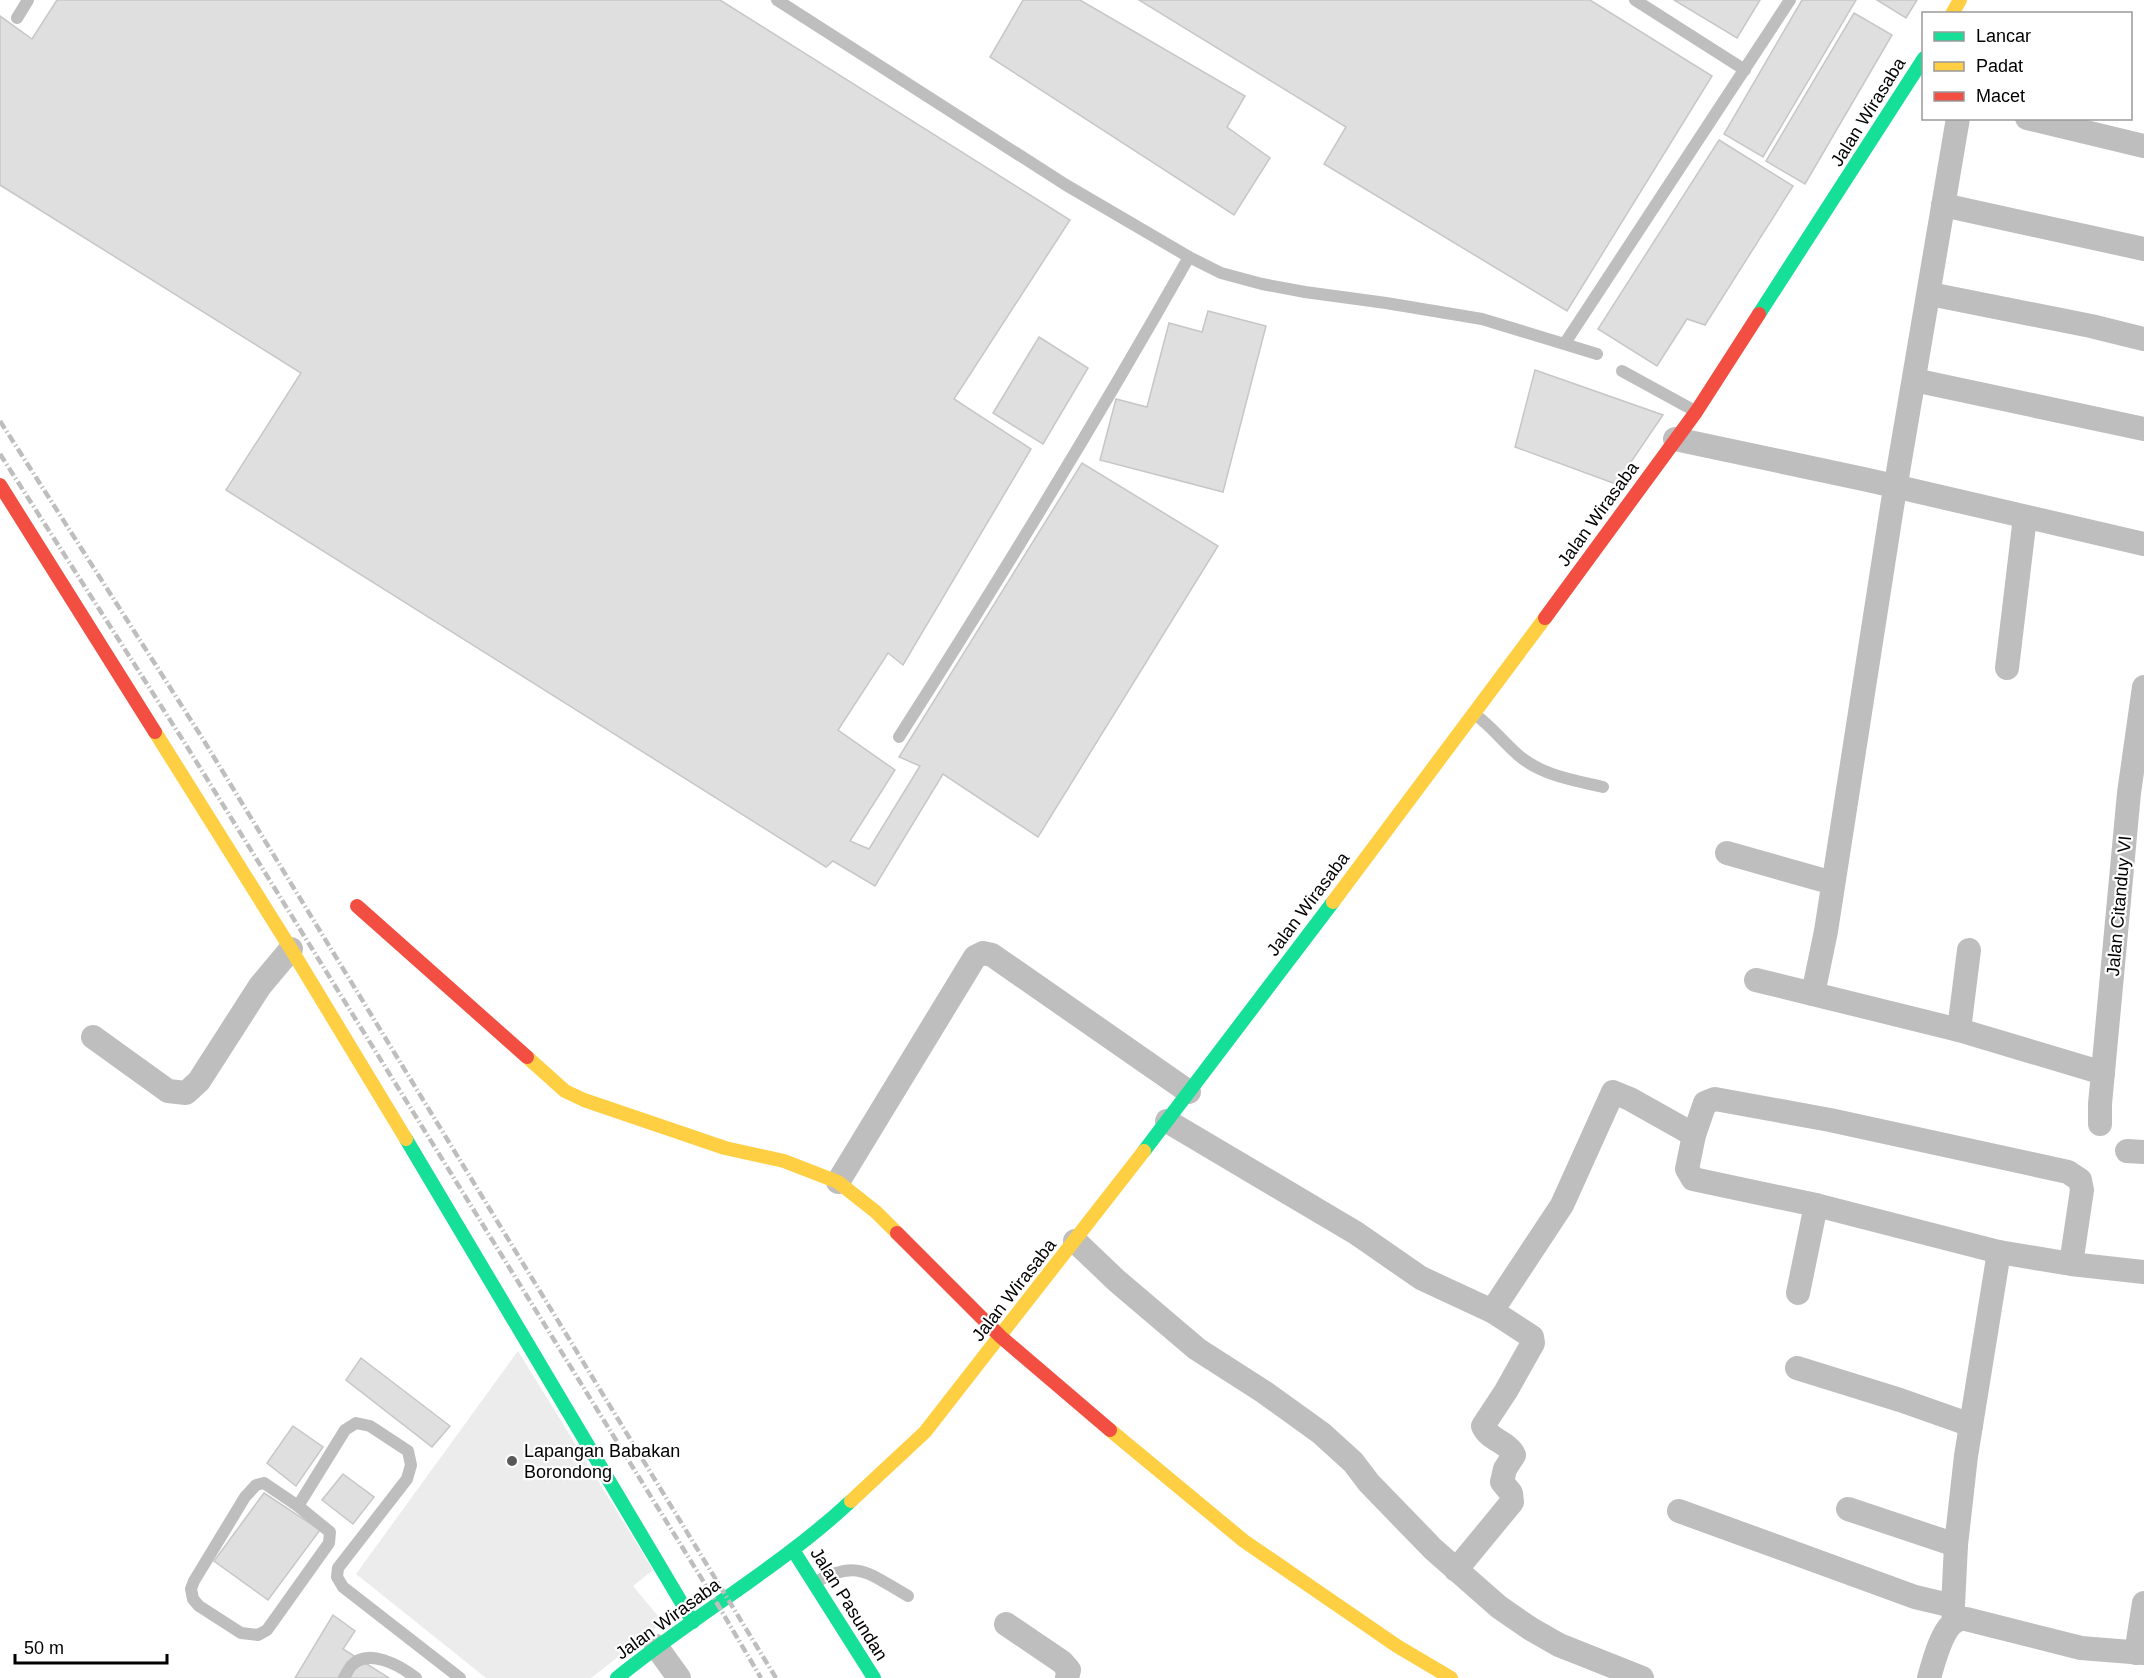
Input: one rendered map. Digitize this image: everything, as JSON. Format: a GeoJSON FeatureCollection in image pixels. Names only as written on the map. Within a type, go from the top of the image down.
{"type":"FeatureCollection","features":[{"type":"Feature","properties":{"kind":"street","name":"Jalan Wirasaba"},"geometry":{"type":"LineString","coordinates":[[617,1678],[656,1646],[727,1599],[826,1524],[925,1432],[1189,1092],[1474,714],[1696,412],[1922,60]]}},
{"type":"Feature","properties":{"kind":"street"},"geometry":{"type":"LineString","coordinates":[[1813,994],[1959,120]]}},
{"type":"Feature","properties":{"kind":"street"},"geometry":{"type":"LineString","coordinates":[[2035,120],[2144,146]]}},
{"type":"Feature","properties":{"kind":"street"},"geometry":{"type":"LineString","coordinates":[[1943,205],[2144,249]]}},
{"type":"Feature","properties":{"kind":"street"},"geometry":{"type":"LineString","coordinates":[[1930,294],[2091,326],[2144,339]]}},
{"type":"Feature","properties":{"kind":"street"},"geometry":{"type":"LineString","coordinates":[[1914,380],[2144,429]]}},
{"type":"Feature","properties":{"kind":"street"},"geometry":{"type":"LineString","coordinates":[[1675,439],[1868,480],[2144,544]]}},
{"type":"Feature","properties":{"kind":"street"},"geometry":{"type":"LineString","coordinates":[[0,485],[8,513],[291,949],[484,1267],[693,1622]]}},
{"type":"Feature","properties":{"kind":"street"},"geometry":{"type":"LineString","coordinates":[[2007,668],[2025,517]]}},
{"type":"Feature","properties":{"kind":"street","name":"Jalan Citanduy VI"},"geometry":{"type":"LineString","coordinates":[[2100,1124],[2129,793],[2144,687]]}},
{"type":"Feature","properties":{"kind":"street"},"geometry":{"type":"LineString","coordinates":[[1727,853],[1833,883]]}},
{"type":"Feature","properties":{"kind":"street"},"geometry":{"type":"LineString","coordinates":[[357,906],[565,1091],[640,1120],[724,1148],[784,1161],[838,1182],[876,1212],[1001,1336],[1244,1541],[1397,1646],[1451,1678]]}},
{"type":"Feature","properties":{"kind":"street"},"geometry":{"type":"LineString","coordinates":[[93,1036],[168,1091],[186,1093],[200,1081],[244,1009],[291,949]]}},
{"type":"Feature","properties":{"kind":"street"},"geometry":{"type":"LineString","coordinates":[[1959,1030],[1969,950]]}},
{"type":"Feature","properties":{"kind":"street"},"geometry":{"type":"LineString","coordinates":[[838,1182],[975,957],[982,953],[992,954],[1189,1092]]}},
{"type":"Feature","properties":{"kind":"street"},"geometry":{"type":"LineString","coordinates":[[1756,980],[1959,1030],[2103,1072]]}},
{"type":"Feature","properties":{"kind":"street"},"geometry":{"type":"LineString","coordinates":[[1492,1311],[1562,1205],[1613,1092],[1694,1135]]}},
{"type":"Feature","properties":{"kind":"street"},"geometry":{"type":"LineString","coordinates":[[2071,1264],[2082,1190],[2080,1180],[2068,1172],[1830,1120],[1715,1099],[1705,1103],[1694,1135],[1687,1169],[1693,1179],[1816,1205],[1999,1252],[2071,1264],[2144,1272]]}},
{"type":"Feature","properties":{"kind":"street"},"geometry":{"type":"LineString","coordinates":[[1167,1121],[1356,1233],[1421,1278],[1492,1311],[1524,1330],[1534,1340],[1506,1391],[1483,1426],[1490,1435],[1511,1449],[1515,1455],[1505,1469],[1502,1482],[1511,1493],[1512,1502],[1456,1570]]}},
{"type":"Feature","properties":{"kind":"street"},"geometry":{"type":"LineString","coordinates":[[1798,1293],[1816,1205]]}},
{"type":"Feature","properties":{"kind":"street"},"geometry":{"type":"LineString","coordinates":[[1075,1241],[1117,1281],[1197,1349],[1264,1392],[1321,1433],[1353,1462],[1369,1484],[1432,1549],[1499,1607],[1540,1635],[1580,1654],[1642,1678]]}},
{"type":"Feature","properties":{"kind":"street"},"geometry":{"type":"LineString","coordinates":[[1929,1678],[1938,1648],[1954,1614],[1956,1545],[1971,1425],[1999,1252]]}},
{"type":"Feature","properties":{"kind":"street"},"geometry":{"type":"LineString","coordinates":[[1797,1368],[1971,1425]]}},
{"type":"Feature","properties":{"kind":"street"},"geometry":{"type":"LineString","coordinates":[[1848,1509],[1956,1545]]}},
{"type":"Feature","properties":{"kind":"street"},"geometry":{"type":"LineString","coordinates":[[1679,1511],[1905,1593],[1966,1619],[2081,1647],[2140,1653],[2144,1603]]}},
{"type":"Feature","properties":{"kind":"street","name":"Jalan Pasundan"},"geometry":{"type":"LineString","coordinates":[[793,1550],[874,1678]]}},
{"type":"Feature","properties":{"kind":"street"},"geometry":{"type":"LineString","coordinates":[[1006,1624],[1062,1662],[1069,1670],[1067,1678]]}},
{"type":"Feature","properties":{"kind":"street"},"geometry":{"type":"LineString","coordinates":[[656,1646],[679,1678]]}},
{"type":"Feature","properties":{"kind":"lane"},"geometry":{"type":"LineString","coordinates":[[17,18],[28,0]]}},
{"type":"Feature","properties":{"kind":"lane"},"geometry":{"type":"LineString","coordinates":[[777,0],[1066,185],[1189,257],[1221,273],[1262,284],[1482,319],[1597,354]]}},
{"type":"Feature","properties":{"kind":"lane"},"geometry":{"type":"LineString","coordinates":[[1635,0],[1745,70]]}},
{"type":"Feature","properties":{"kind":"lane"},"geometry":{"type":"LineString","coordinates":[[1565,344],[1790,0]]}},
{"type":"Feature","properties":{"kind":"lane"},"geometry":{"type":"LineString","coordinates":[[899,737],[1068,466],[1189,257]]}},
{"type":"Feature","properties":{"kind":"lane"},"geometry":{"type":"LineString","coordinates":[[1622,371],[1696,412]]}},
{"type":"Feature","properties":{"kind":"lane"},"geometry":{"type":"LineString","coordinates":[[1474,714],[1518,755],[1535,767],[1555,775],[1602,787]]}},
{"type":"Feature","properties":{"kind":"lane"},"geometry":{"type":"LineString","coordinates":[[298,1506],[345,1430],[356,1423],[370,1426],[408,1451],[411,1465],[407,1479],[338,1568],[337,1577],[343,1587],[460,1678]]}},
{"type":"Feature","properties":{"kind":"lane"},"geometry":{"type":"LineString","coordinates":[[264,1483],[298,1506],[330,1532],[329,1543],[267,1630],[258,1635],[241,1633],[199,1606],[193,1599],[191,1589],[194,1581],[245,1497],[256,1485],[264,1483]]}},
{"type":"Feature","properties":{"kind":"lane"},"geometry":{"type":"LineString","coordinates":[[813,1584],[830,1574],[862,1570],[909,1596]]}},
{"type":"Feature","properties":{"kind":"lane"},"geometry":{"type":"LineString","coordinates":[[344,1678],[351,1665],[361,1659],[374,1658],[400,1668],[416,1678]]}},
{"type":"Feature","properties":{"kind":"shaded area","name":"Lapangan Babakan Borondong"},"geometry":{"type":"Polygon","coordinates":[[[518,1351],[653,1570],[633,1586],[663,1622],[591,1678],[486,1678],[356,1574],[518,1351]]]}},
{"type":"Feature","properties":{"kind":"building"},"geometry":{"type":"Polygon","coordinates":[[[57,0],[720,0],[1070,220],[954,399],[1031,449],[903,665],[888,653],[838,730],[895,770],[850,841],[869,849],[920,766],[899,757],[1082,463],[1218,546],[1038,837],[943,774],[875,886],[833,861],[826,867],[226,490],[301,373],[0,185],[0,16],[32,39],[57,0]]]}},
{"type":"Feature","properties":{"kind":"building"},"geometry":{"type":"Polygon","coordinates":[[[1023,0],[1080,0],[1245,96],[1227,127],[1270,158],[1234,215],[990,57],[1023,0]]]}},
{"type":"Feature","properties":{"kind":"building"},"geometry":{"type":"Polygon","coordinates":[[[1139,0],[1590,0],[1712,76],[1567,311],[1324,164],[1346,127],[1139,0]]]}},
{"type":"Feature","properties":{"kind":"building"},"geometry":{"type":"Polygon","coordinates":[[[1674,0],[1760,0],[1737,38],[1674,0]]]}},
{"type":"Feature","properties":{"kind":"building"},"geometry":{"type":"Polygon","coordinates":[[[1802,0],[1856,0],[1763,157],[1724,134],[1802,0]]]}},
{"type":"Feature","properties":{"kind":"building"},"geometry":{"type":"Polygon","coordinates":[[[1877,0],[1917,0],[1906,18],[1877,0]]]}},
{"type":"Feature","properties":{"kind":"building"},"geometry":{"type":"Polygon","coordinates":[[[1854,13],[1892,35],[1805,184],[1766,161],[1854,13]]]}},
{"type":"Feature","properties":{"kind":"building"},"geometry":{"type":"Polygon","coordinates":[[[1719,140],[1793,186],[1705,325],[1687,319],[1657,366],[1598,329],[1719,140]]]}},
{"type":"Feature","properties":{"kind":"building"},"geometry":{"type":"Polygon","coordinates":[[[1208,311],[1266,326],[1223,492],[1100,460],[1116,399],[1147,407],[1169,323],[1202,332],[1208,311]]]}},
{"type":"Feature","properties":{"kind":"building"},"geometry":{"type":"Polygon","coordinates":[[[1039,337],[1088,368],[1043,444],[993,413],[1039,337]]]}},
{"type":"Feature","properties":{"kind":"building"},"geometry":{"type":"Polygon","coordinates":[[[1535,370],[1663,415],[1616,484],[1515,447],[1535,370]]]}},
{"type":"Feature","properties":{"kind":"building"},"geometry":{"type":"Polygon","coordinates":[[[361,1358],[450,1426],[432,1447],[346,1380],[361,1358]]]}},
{"type":"Feature","properties":{"kind":"building"},"geometry":{"type":"Polygon","coordinates":[[[293,1426],[323,1447],[296,1486],[267,1463],[293,1426]]]}},
{"type":"Feature","properties":{"kind":"building"},"geometry":{"type":"Polygon","coordinates":[[[343,1474],[374,1497],[353,1524],[322,1500],[343,1474]]]}},
{"type":"Feature","properties":{"kind":"building"},"geometry":{"type":"Polygon","coordinates":[[[264,1493],[320,1530],[268,1600],[214,1561],[264,1493]]]}},
{"type":"Feature","properties":{"kind":"building"},"geometry":{"type":"Polygon","coordinates":[[[333,1615],[355,1631],[343,1649],[389,1678],[295,1678],[333,1615]]]}},
{"type":"Feature","properties":{"kind":"railway"},"geometry":{"type":"LineString","coordinates":[[0,421],[201,736],[776,1678]]}},
{"type":"Feature","properties":{"kind":"railway"},"geometry":{"type":"LineString","coordinates":[[0,454],[186,745],[761,1678]]}},
{"type":"Feature","properties":{"kind":"traffic: fast"},"geometry":{"type":"LineString","coordinates":[[1759,314],[1922,61]]}},
{"type":"Feature","properties":{"kind":"traffic: fast"},"geometry":{"type":"LineString","coordinates":[[1144,1151],[1333,902]]}},
{"type":"Feature","properties":{"kind":"traffic: fast"},"geometry":{"type":"LineString","coordinates":[[406,1139],[693,1622]]}},
{"type":"Feature","properties":{"kind":"traffic: fast"},"geometry":{"type":"LineString","coordinates":[[617,1678],[795,1548],[851,1501]]}},
{"type":"Feature","properties":{"kind":"traffic: fast"},"geometry":{"type":"LineString","coordinates":[[793,1550],[874,1678]]}},
{"type":"Feature","properties":{"kind":"traffic: slow"},"geometry":{"type":"LineString","coordinates":[[1953,12],[1960,0]]}},
{"type":"Feature","properties":{"kind":"traffic: slow"},"geometry":{"type":"LineString","coordinates":[[1333,902],[1545,618]]}},
{"type":"Feature","properties":{"kind":"traffic: slow"},"geometry":{"type":"LineString","coordinates":[[155,732],[291,949],[406,1139]]}},
{"type":"Feature","properties":{"kind":"traffic: slow"},"geometry":{"type":"LineString","coordinates":[[527,1057],[565,1091],[584,1100],[725,1148],[784,1161],[838,1182],[876,1212],[897,1233]]}},
{"type":"Feature","properties":{"kind":"traffic: slow"},"geometry":{"type":"LineString","coordinates":[[851,1501],[925,1432],[1144,1151]]}},
{"type":"Feature","properties":{"kind":"traffic: slow"},"geometry":{"type":"LineString","coordinates":[[1110,1430],[1244,1541],[1397,1646],[1451,1678]]}},
{"type":"Feature","properties":{"kind":"traffic: jam"},"geometry":{"type":"LineString","coordinates":[[1545,618],[1696,412],[1759,314]]}},
{"type":"Feature","properties":{"kind":"traffic: jam"},"geometry":{"type":"LineString","coordinates":[[0,485],[155,732]]}},
{"type":"Feature","properties":{"kind":"traffic: jam"},"geometry":{"type":"LineString","coordinates":[[357,906],[527,1057]]}},
{"type":"Feature","properties":{"kind":"traffic: jam"},"geometry":{"type":"LineString","coordinates":[[897,1233],[1001,1337],[1110,1430]]}},
{"type":"Feature","properties":{"kind":"place","name":"Lapangan Babakan Borondong"},"geometry":{"type":"Point","coordinates":[512,1461]}}]}
